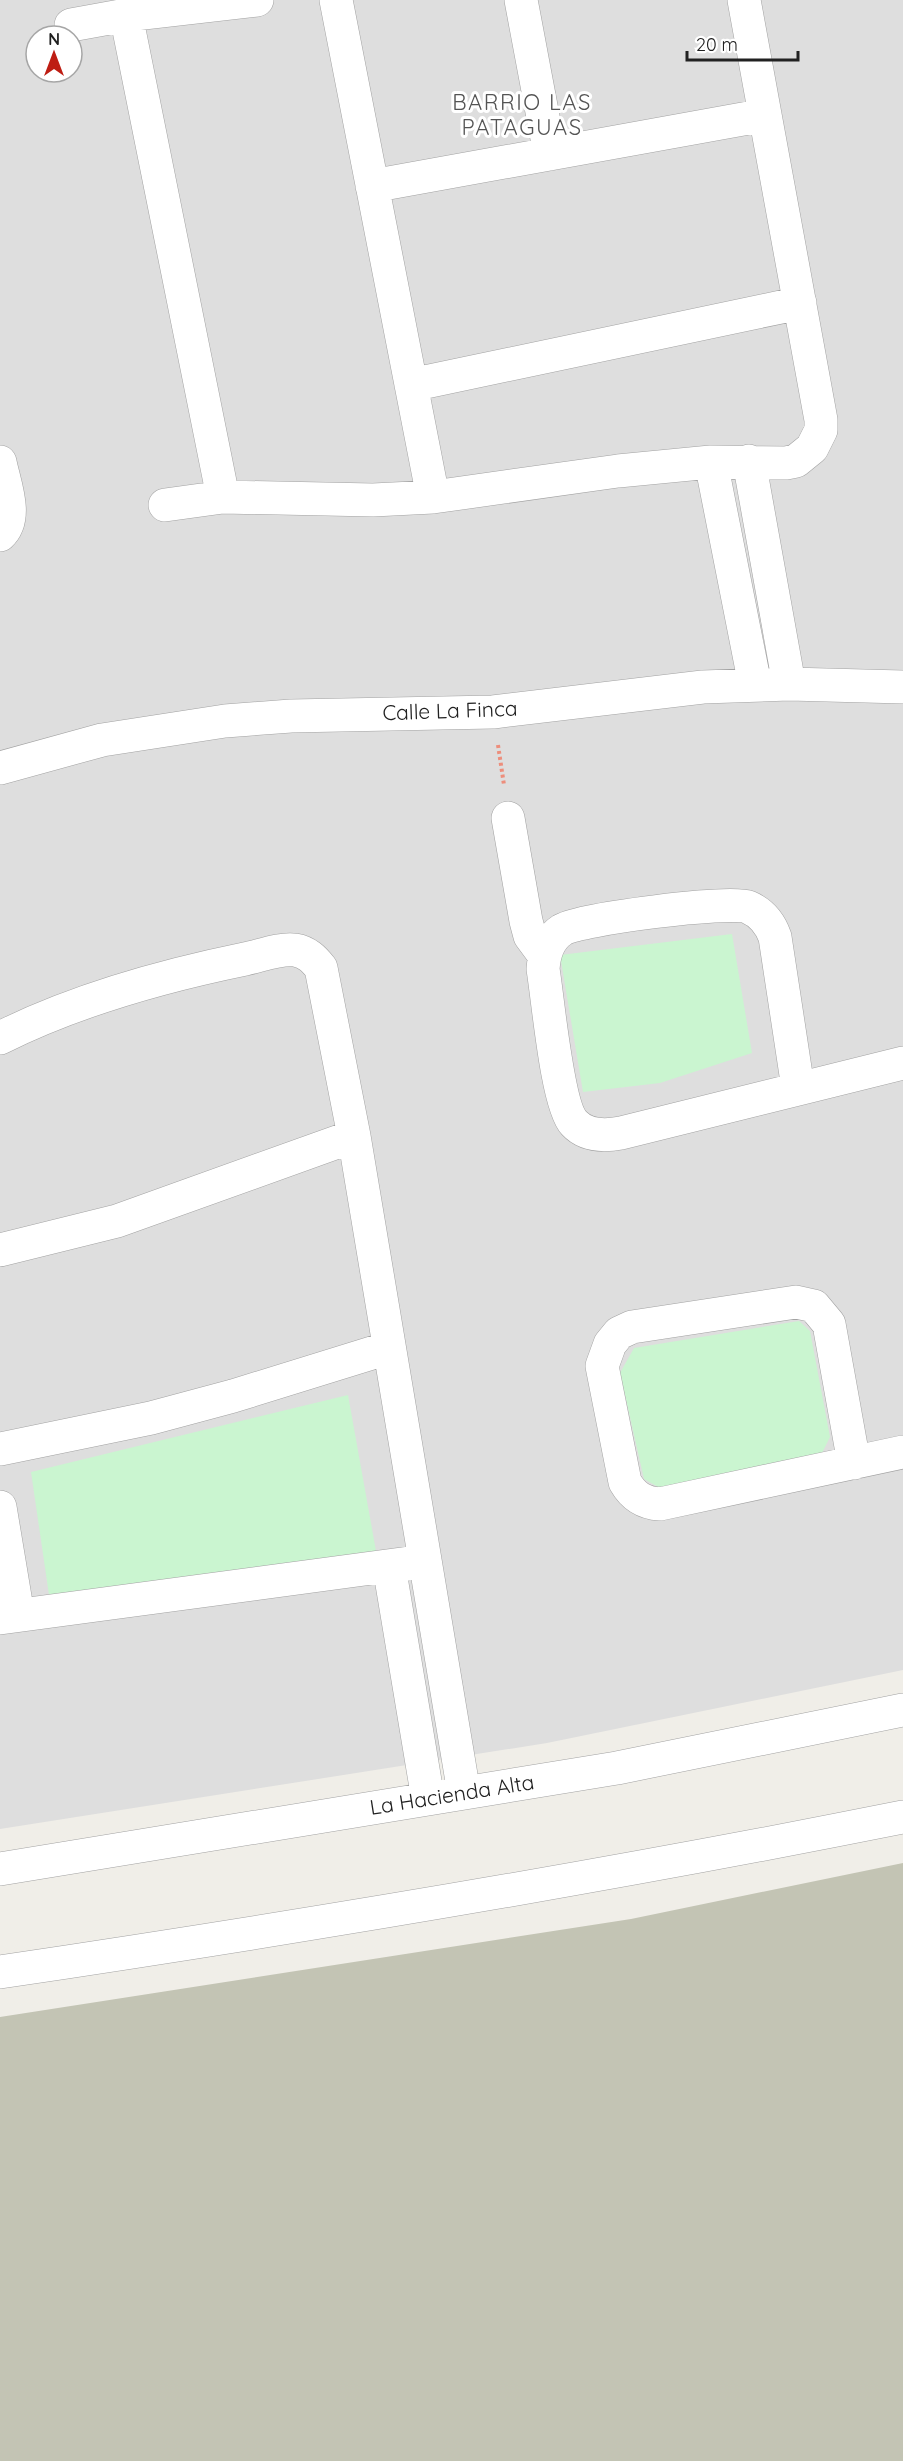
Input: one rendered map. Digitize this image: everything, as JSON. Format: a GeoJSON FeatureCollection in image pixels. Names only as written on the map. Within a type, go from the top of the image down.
{"type":"FeatureCollection","features":[{"type":"Feature","properties":{"kind":"street"},"geometry":{"type":"LineString","coordinates":[[81,24],[126,15],[257,0]]}},
{"type":"Feature","properties":{"kind":"street"},"geometry":{"type":"LineString","coordinates":[[336,0],[433,497]]}},
{"type":"Feature","properties":{"kind":"street"},"geometry":{"type":"LineString","coordinates":[[521,0],[550,154]]}},
{"type":"Feature","properties":{"kind":"street"},"geometry":{"type":"LineString","coordinates":[[165,505],[223,497],[362,500],[433,497],[618,471],[711,462],[786,463],[796,461],[812,448],[821,430],[744,0]]}},
{"type":"Feature","properties":{"kind":"street"},"geometry":{"type":"LineString","coordinates":[[126,15],[223,497]]}},
{"type":"Feature","properties":{"kind":"street"},"geometry":{"type":"LineString","coordinates":[[372,186],[765,115]]}},
{"type":"Feature","properties":{"kind":"street"},"geometry":{"type":"LineString","coordinates":[[411,385],[800,303]]}},
{"type":"Feature","properties":{"kind":"street"},"geometry":{"type":"LineString","coordinates":[[749,461],[789,684]]}},
{"type":"Feature","properties":{"kind":"street"},"geometry":{"type":"LineString","coordinates":[[0,462],[10,518],[7,527],[0,534]]}},
{"type":"Feature","properties":{"kind":"street"},"geometry":{"type":"LineString","coordinates":[[711,462],[755,685]]}},
{"type":"Feature","properties":{"kind":"street","name":"Calle La Finca"},"geometry":{"type":"LineString","coordinates":[[0,768],[102,740],[225,721],[291,716],[493,712],[651,691],[755,685],[903,687]]}},
{"type":"Feature","properties":{"kind":"street"},"geometry":{"type":"LineString","coordinates":[[508,818],[526,921],[530,936],[544,955]]}},
{"type":"Feature","properties":{"kind":"street"},"geometry":{"type":"LineString","coordinates":[[798,1088],[775,937],[766,919],[747,906],[735,904],[575,923],[561,930],[550,941],[544,955],[543,969],[564,1100],[572,1121],[583,1129],[609,1136],[903,1063]]}},
{"type":"Feature","properties":{"kind":"street"},"geometry":{"type":"LineString","coordinates":[[0,1038],[90,1001],[164,978],[294,950],[314,958],[321,968],[326,979],[354,1136],[464,1793]]}},
{"type":"Feature","properties":{"kind":"street"},"geometry":{"type":"LineString","coordinates":[[0,1250],[117,1221],[354,1136]]}},
{"type":"Feature","properties":{"kind":"street"},"geometry":{"type":"LineString","coordinates":[[854,1463],[829,1324],[814,1306],[796,1302],[632,1327],[619,1334],[605,1354],[602,1366],[625,1482],[631,1493],[641,1500],[660,1504],[854,1463],[903,1452]]}},
{"type":"Feature","properties":{"kind":"street"},"geometry":{"type":"LineString","coordinates":[[0,1449],[151,1418],[233,1396],[388,1348]]}},
{"type":"Feature","properties":{"kind":"street"},"geometry":{"type":"LineString","coordinates":[[0,1507],[9,1616],[424,1562]]}},
{"type":"Feature","properties":{"kind":"street"},"geometry":{"type":"LineString","coordinates":[[389,1566],[428,1799]]}},
{"type":"Feature","properties":{"kind":"street","name":"La Hacienda Alta"},"geometry":{"type":"LineString","coordinates":[[0,1869],[617,1768],[903,1710]]}},
{"type":"Feature","properties":{"kind":"street"},"geometry":{"type":"LineString","coordinates":[[0,1972],[327,1922],[544,1885],[903,1816]]}},
{"type":"Feature","properties":{"kind":"path"},"geometry":{"type":"LineString","coordinates":[[493,712],[508,818]]}},
{"type":"Feature","properties":{"kind":"shaded area"},"geometry":{"type":"Polygon","coordinates":[[[0,0],[903,0],[903,1670],[547,1743],[0,1829],[0,0]]]}},
{"type":"Feature","properties":{"kind":"shaded area"},"geometry":{"type":"Polygon","coordinates":[[[903,1863],[903,2461],[0,2461],[0,2017],[631,1919],[903,1863]]]}},
{"type":"Feature","properties":{"kind":"green space"},"geometry":{"type":"Polygon","coordinates":[[[732,934],[752,1053],[660,1083],[583,1092],[560,955],[732,934]]]}},
{"type":"Feature","properties":{"kind":"green space"},"geometry":{"type":"Polygon","coordinates":[[[799,1321],[810,1331],[830,1437],[819,1459],[667,1492],[644,1479],[620,1373],[634,1348],[799,1321]]]}},
{"type":"Feature","properties":{"kind":"green space"},"geometry":{"type":"Polygon","coordinates":[[[348,1395],[376,1551],[49,1595],[31,1472],[348,1395]]]}},
{"type":"Feature","properties":{"kind":"district","name":"BARRIO LAS PATAGUAS"},"geometry":{"type":"Point","coordinates":[522,114]}}]}
